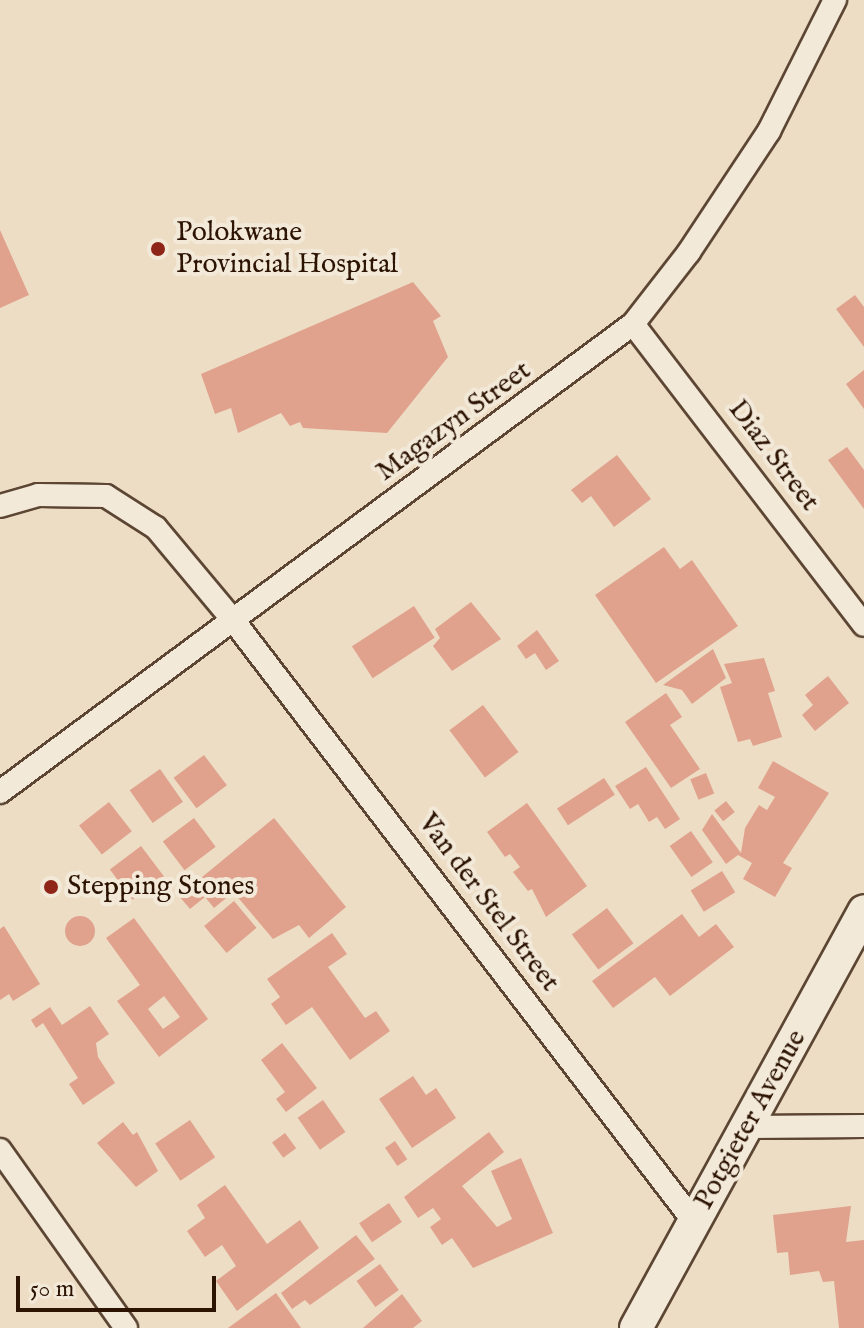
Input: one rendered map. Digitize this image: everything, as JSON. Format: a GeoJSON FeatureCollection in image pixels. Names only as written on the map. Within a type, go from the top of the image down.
{"type":"FeatureCollection","features":[{"type":"Feature","properties":{"kind":"street","name":"Magazyn Street"},"geometry":{"type":"LineString","coordinates":[[0,792],[633,324],[689,252],[762,143],[835,0]]}},
{"type":"Feature","properties":{"kind":"street","name":"Diaz Street"},"geometry":{"type":"LineString","coordinates":[[633,324],[864,625]]}},
{"type":"Feature","properties":{"kind":"street","name":"Van der Stel Street"},"geometry":{"type":"LineString","coordinates":[[0,506],[68,493],[106,496],[128,507],[187,561],[695,1223]]}},
{"type":"Feature","properties":{"kind":"street","name":"Potgieter Avenue"},"geometry":{"type":"LineString","coordinates":[[636,1328],[864,911]]}},
{"type":"Feature","properties":{"kind":"street"},"geometry":{"type":"LineString","coordinates":[[748,1127],[864,1126]]}},
{"type":"Feature","properties":{"kind":"street"},"geometry":{"type":"LineString","coordinates":[[0,1150],[126,1328]]}},
{"type":"Feature","properties":{"kind":"building"},"geometry":{"type":"Polygon","coordinates":[[[0,230],[29,295],[0,308],[0,230]]]}},
{"type":"Feature","properties":{"kind":"building"},"geometry":{"type":"Polygon","coordinates":[[[413,282],[441,316],[433,321],[448,357],[387,433],[303,428],[300,422],[290,426],[281,413],[238,433],[231,408],[215,414],[201,374],[413,282]]]}},
{"type":"Feature","properties":{"kind":"building"},"geometry":{"type":"Polygon","coordinates":[[[855,295],[864,307],[864,347],[836,309],[855,295]]]}},
{"type":"Feature","properties":{"kind":"building"},"geometry":{"type":"Polygon","coordinates":[[[864,370],[864,409],[846,384],[864,370]]]}},
{"type":"Feature","properties":{"kind":"building"},"geometry":{"type":"Polygon","coordinates":[[[847,447],[864,470],[864,509],[828,460],[847,447]]]}},
{"type":"Feature","properties":{"kind":"building"},"geometry":{"type":"Polygon","coordinates":[[[617,455],[651,499],[614,527],[591,496],[582,503],[571,490],[617,455]]]}},
{"type":"Feature","properties":{"kind":"building"},"geometry":{"type":"Polygon","coordinates":[[[664,547],[680,569],[692,560],[738,626],[656,683],[595,595],[664,547]]]}},
{"type":"Feature","properties":{"kind":"building"},"geometry":{"type":"Polygon","coordinates":[[[471,602],[501,639],[452,671],[433,646],[440,638],[435,629],[471,602]]]}},
{"type":"Feature","properties":{"kind":"building"},"geometry":{"type":"Polygon","coordinates":[[[414,606],[435,638],[373,678],[352,646],[414,606]]]}},
{"type":"Feature","properties":{"kind":"building"},"geometry":{"type":"Polygon","coordinates":[[[537,630],[559,661],[546,670],[535,653],[526,659],[517,646],[537,630]]]}},
{"type":"Feature","properties":{"kind":"building"},"geometry":{"type":"Polygon","coordinates":[[[713,649],[726,678],[692,704],[682,690],[663,685],[713,649]]]}},
{"type":"Feature","properties":{"kind":"building"},"geometry":{"type":"Polygon","coordinates":[[[764,658],[775,691],[768,693],[782,737],[753,746],[750,739],[738,742],[720,687],[732,683],[724,664],[764,658]]]}},
{"type":"Feature","properties":{"kind":"building"},"geometry":{"type":"Polygon","coordinates":[[[828,676],[849,703],[815,731],[802,715],[813,705],[805,695],[828,676]]]}},
{"type":"Feature","properties":{"kind":"building"},"geometry":{"type":"Polygon","coordinates":[[[666,693],[682,717],[670,725],[700,769],[671,788],[625,722],[666,693]]]}},
{"type":"Feature","properties":{"kind":"building"},"geometry":{"type":"Polygon","coordinates":[[[483,705],[519,752],[485,777],[449,730],[483,705]]]}},
{"type":"Feature","properties":{"kind":"building"},"geometry":{"type":"Polygon","coordinates":[[[204,755],[227,785],[197,808],[174,778],[204,755]]]}},
{"type":"Feature","properties":{"kind":"building"},"geometry":{"type":"Polygon","coordinates":[[[773,761],[829,793],[783,863],[792,868],[775,897],[743,879],[752,863],[738,855],[726,864],[702,830],[712,814],[741,853],[745,828],[759,805],[767,810],[775,797],[758,788],[773,761]]]}},
{"type":"Feature","properties":{"kind":"building"},"geometry":{"type":"Polygon","coordinates":[[[646,767],[680,819],[665,829],[657,817],[649,822],[638,804],[630,809],[615,786],[646,767]]]}},
{"type":"Feature","properties":{"kind":"building"},"geometry":{"type":"Polygon","coordinates":[[[160,769],[183,802],[153,823],[130,790],[160,769]]]}},
{"type":"Feature","properties":{"kind":"building"},"geometry":{"type":"Polygon","coordinates":[[[706,773],[714,793],[698,800],[690,779],[706,773]]]}},
{"type":"Feature","properties":{"kind":"building"},"geometry":{"type":"Polygon","coordinates":[[[604,778],[615,795],[568,825],[557,808],[604,778]]]}},
{"type":"Feature","properties":{"kind":"building"},"geometry":{"type":"Polygon","coordinates":[[[726,801],[735,812],[723,821],[714,810],[726,801]]]}},
{"type":"Feature","properties":{"kind":"building"},"geometry":{"type":"Polygon","coordinates":[[[109,802],[132,831],[102,855],[79,825],[109,802]]]}},
{"type":"Feature","properties":{"kind":"building"},"geometry":{"type":"Polygon","coordinates":[[[527,803],[587,886],[546,917],[532,889],[528,891],[513,872],[520,867],[510,854],[505,857],[487,832],[527,803]]]}},
{"type":"Feature","properties":{"kind":"building"},"geometry":{"type":"Polygon","coordinates":[[[194,818],[216,847],[185,870],[163,841],[194,818]]]}},
{"type":"Feature","properties":{"kind":"building"},"geometry":{"type":"Polygon","coordinates":[[[274,818],[346,907],[309,938],[299,925],[273,939],[235,894],[253,876],[214,908],[205,897],[190,909],[179,896],[274,818]]]}},
{"type":"Feature","properties":{"kind":"building"},"geometry":{"type":"Polygon","coordinates":[[[691,831],[713,862],[691,877],[670,846],[691,831]]]}},
{"type":"Feature","properties":{"kind":"building"},"geometry":{"type":"Polygon","coordinates":[[[141,846],[164,876],[133,900],[110,869],[141,846]]]}},
{"type":"Feature","properties":{"kind":"building"},"geometry":{"type":"Polygon","coordinates":[[[722,871],[735,892],[704,912],[691,891],[722,871]]]}},
{"type":"Feature","properties":{"kind":"building"},"geometry":{"type":"Polygon","coordinates":[[[234,901],[256,928],[227,953],[204,926],[234,901]]]}},
{"type":"Feature","properties":{"kind":"building"},"geometry":{"type":"Polygon","coordinates":[[[607,908],[633,943],[598,970],[572,934],[607,908]]]}},
{"type":"Feature","properties":{"kind":"building"},"geometry":{"type":"Polygon","coordinates":[[[682,914],[699,937],[716,924],[734,947],[670,996],[655,977],[613,1008],[592,981],[682,914]]]}},
{"type":"Feature","properties":{"kind":"building"},"geometry":{"type":"Polygon","coordinates":[[[80,916],[91,920],[95,931],[91,942],[80,946],[69,942],[65,931],[69,920],[80,916]]]}},
{"type":"Feature","properties":{"kind":"building"},"geometry":{"type":"Polygon","coordinates":[[[134,918],[208,1019],[159,1057],[117,1001],[140,985],[106,938],[134,918]],[[164,996],[148,1009],[163,1029],[180,1017],[164,996]]]}},
{"type":"Feature","properties":{"kind":"building"},"geometry":{"type":"Polygon","coordinates":[[[4,926],[40,984],[13,1001],[9,994],[0,1000],[0,929],[4,926]]]}},
{"type":"Feature","properties":{"kind":"building"},"geometry":{"type":"Polygon","coordinates":[[[332,933],[347,954],[328,967],[365,1018],[376,1011],[390,1031],[350,1060],[312,1007],[286,1025],[271,1004],[280,997],[267,979],[332,933]]]}},
{"type":"Feature","properties":{"kind":"building"},"geometry":{"type":"Polygon","coordinates":[[[90,1006],[109,1034],[96,1043],[98,1057],[115,1083],[83,1105],[69,1084],[78,1078],[43,1023],[36,1028],[31,1020],[50,1007],[62,1025],[90,1006]]]}},
{"type":"Feature","properties":{"kind":"building"},"geometry":{"type":"Polygon","coordinates":[[[282,1043],[317,1088],[286,1112],[276,1099],[285,1092],[261,1060],[282,1043]]]}},
{"type":"Feature","properties":{"kind":"building"},"geometry":{"type":"Polygon","coordinates":[[[413,1076],[426,1095],[436,1088],[456,1118],[412,1148],[379,1099],[413,1076]]]}},
{"type":"Feature","properties":{"kind":"building"},"geometry":{"type":"Polygon","coordinates":[[[323,1100],[345,1132],[320,1150],[298,1118],[323,1100]]]}},
{"type":"Feature","properties":{"kind":"building"},"geometry":{"type":"Polygon","coordinates":[[[190,1120],[215,1157],[180,1181],[155,1143],[190,1120]]]}},
{"type":"Feature","properties":{"kind":"building"},"geometry":{"type":"Polygon","coordinates":[[[123,1122],[133,1135],[137,1132],[158,1171],[136,1187],[97,1143],[123,1122]]]}},
{"type":"Feature","properties":{"kind":"building"},"geometry":{"type":"Polygon","coordinates":[[[489,1132],[504,1152],[462,1186],[497,1227],[512,1219],[491,1171],[521,1158],[553,1233],[473,1268],[452,1238],[442,1245],[430,1227],[441,1219],[433,1208],[418,1218],[404,1197],[489,1132]]]}},
{"type":"Feature","properties":{"kind":"building"},"geometry":{"type":"Polygon","coordinates":[[[285,1133],[296,1148],[283,1158],[272,1142],[285,1133]]]}},
{"type":"Feature","properties":{"kind":"building"},"geometry":{"type":"Polygon","coordinates":[[[395,1141],[407,1159],[397,1166],[385,1148],[395,1141]]]}},
{"type":"Feature","properties":{"kind":"building"},"geometry":{"type":"Polygon","coordinates":[[[225,1185],[267,1244],[300,1220],[319,1248],[237,1311],[216,1281],[236,1266],[222,1245],[205,1257],[187,1231],[205,1218],[197,1205],[225,1185]]]}},
{"type":"Feature","properties":{"kind":"building"},"geometry":{"type":"Polygon","coordinates":[[[389,1203],[402,1222],[372,1242],[359,1223],[389,1203]]]}},
{"type":"Feature","properties":{"kind":"building"},"geometry":{"type":"Polygon","coordinates":[[[851,1206],[846,1242],[864,1240],[864,1328],[839,1328],[834,1281],[823,1282],[819,1271],[790,1275],[788,1252],[777,1253],[773,1215],[851,1206]]]}},
{"type":"Feature","properties":{"kind":"building"},"geometry":{"type":"Polygon","coordinates":[[[356,1235],[375,1259],[310,1305],[305,1300],[292,1309],[281,1293],[356,1235]]]}},
{"type":"Feature","properties":{"kind":"building"},"geometry":{"type":"Polygon","coordinates":[[[380,1264],[399,1290],[375,1307],[357,1281],[380,1264]]]}},
{"type":"Feature","properties":{"kind":"building"},"geometry":{"type":"Polygon","coordinates":[[[276,1293],[301,1328],[228,1328],[276,1293]]]}},
{"type":"Feature","properties":{"kind":"building"},"geometry":{"type":"Polygon","coordinates":[[[402,1294],[422,1321],[413,1328],[363,1328],[402,1294]]]}},
{"type":"Feature","properties":{"kind":"place","name":"Polokwane Provincial Hospital"},"geometry":{"type":"Point","coordinates":[158,249]}},
{"type":"Feature","properties":{"kind":"place","name":"Stepping Stones"},"geometry":{"type":"Point","coordinates":[51,887]}}]}
